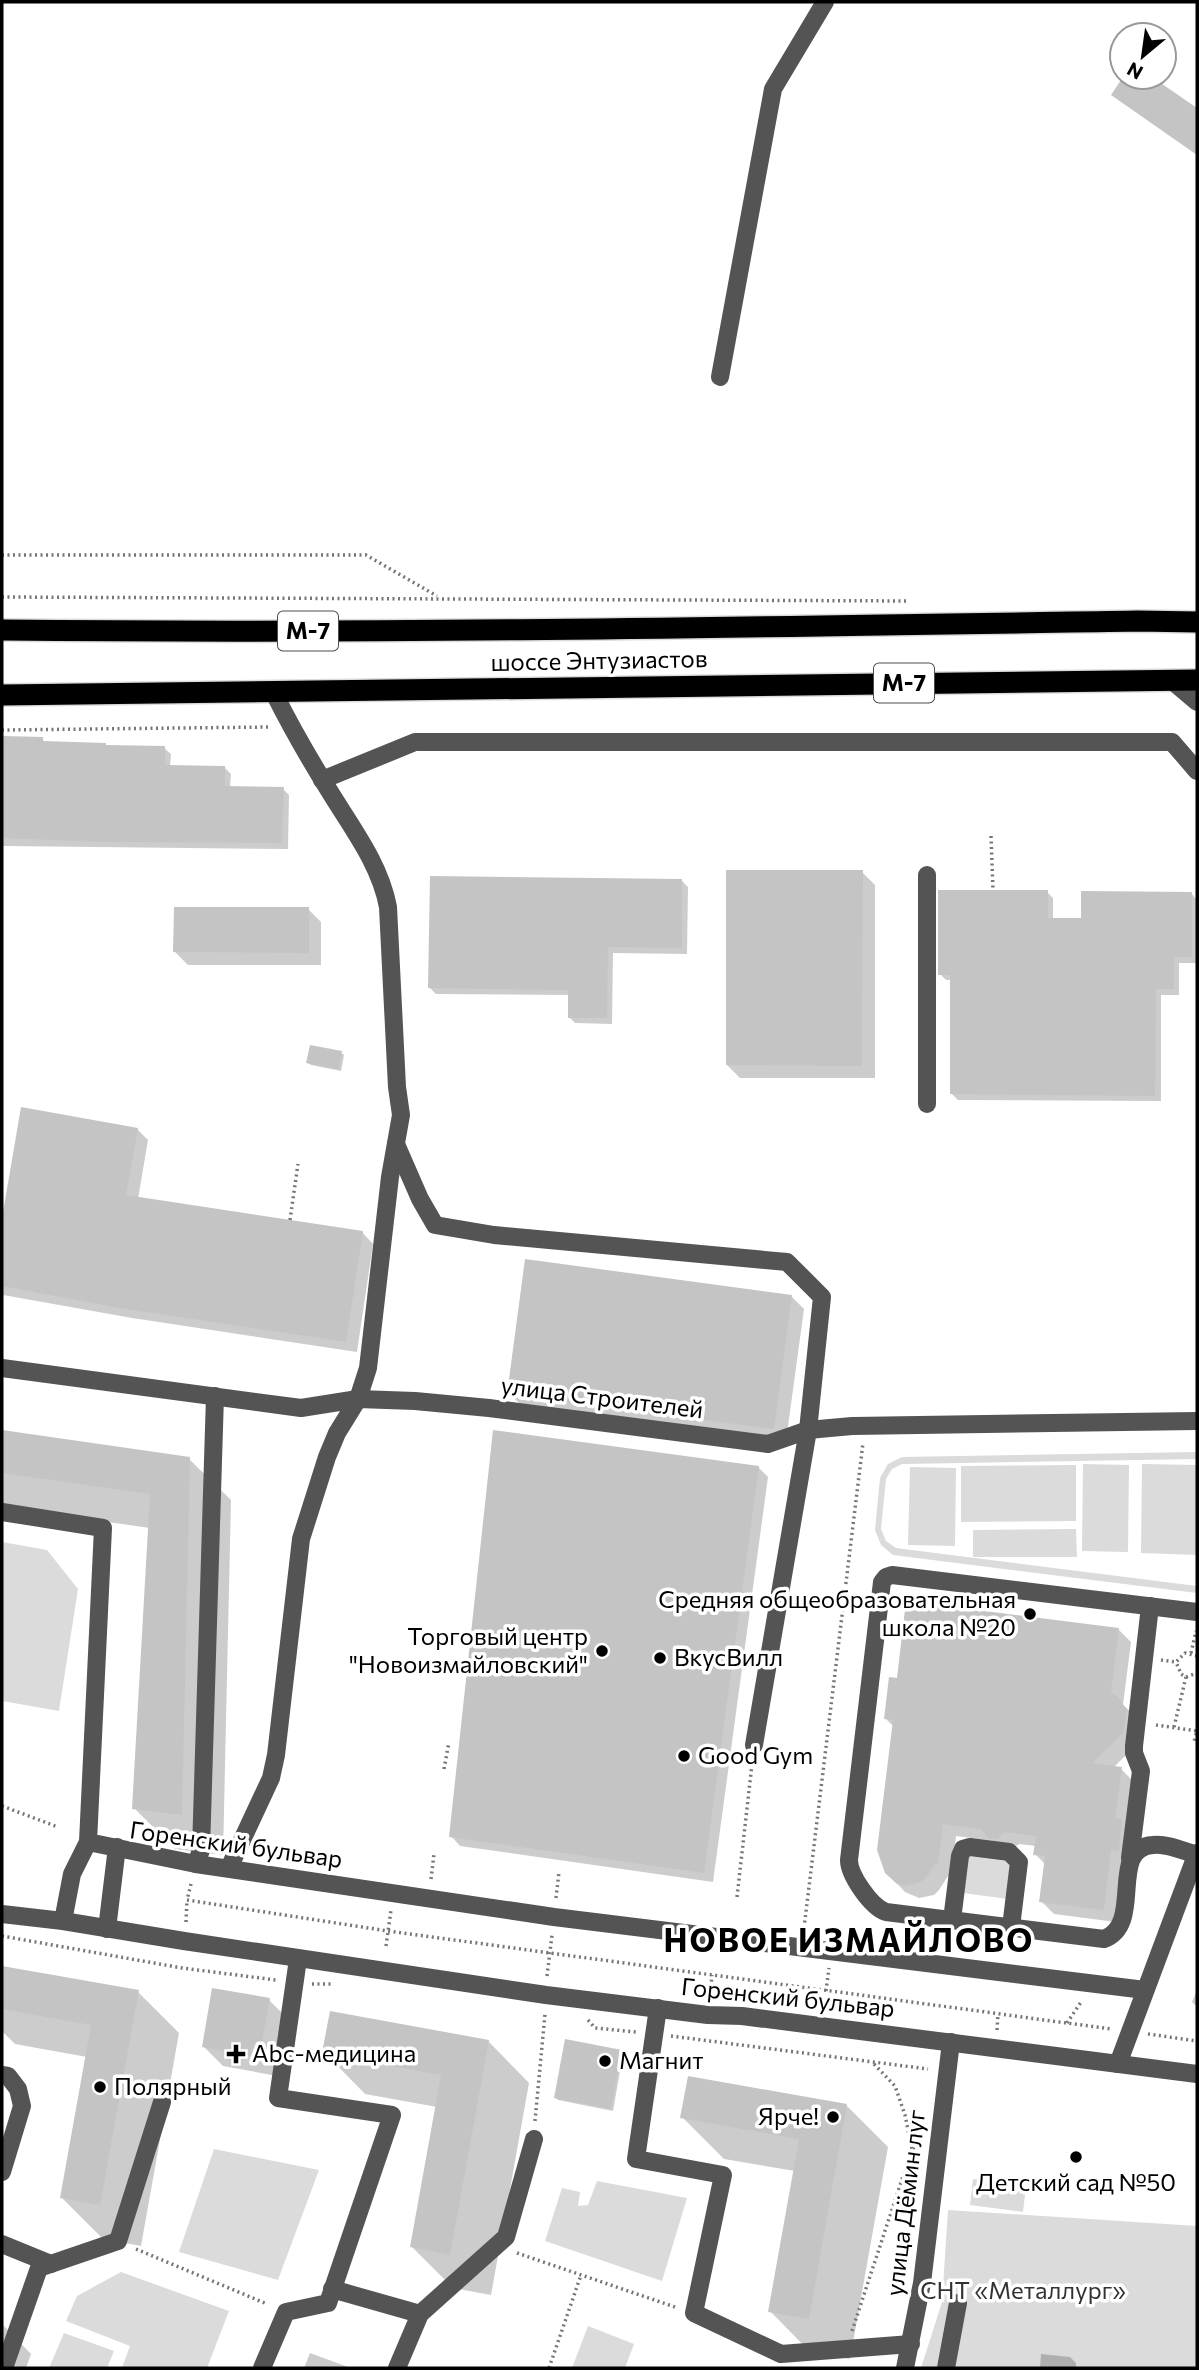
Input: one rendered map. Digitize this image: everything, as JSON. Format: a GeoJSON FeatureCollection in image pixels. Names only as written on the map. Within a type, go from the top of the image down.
{"type":"FeatureCollection","features":[{"type":"Feature","properties":{"kind":"highway","name":"шоссе Энтузиастов"},"geometry":{"type":"LineString","coordinates":[[2,630],[615,630],[1197,622]]}},
{"type":"Feature","properties":{"kind":"highway","name":"шоссе Энтузиастов"},"geometry":{"type":"LineString","coordinates":[[2,695],[1197,680]]}},
{"type":"Feature","properties":{"kind":"street"},"geometry":{"type":"LineString","coordinates":[[720,377],[773,89],[825,2]]}},
{"type":"Feature","properties":{"kind":"street"},"geometry":{"type":"LineString","coordinates":[[1171,680],[1197,702]]}},
{"type":"Feature","properties":{"kind":"street"},"geometry":{"type":"LineString","coordinates":[[229,1868],[271,1778],[301,1539],[327,1457],[337,1433],[358,1399],[368,1368],[401,1115],[397,1087],[388,907],[384,888],[372,862],[291,727],[274,693]]}},
{"type":"Feature","properties":{"kind":"street"},"geometry":{"type":"LineString","coordinates":[[322,780],[415,742],[1172,742],[1197,771]]}},
{"type":"Feature","properties":{"kind":"street"},"geometry":{"type":"LineString","coordinates":[[927,875],[927,1104]]}},
{"type":"Feature","properties":{"kind":"street"},"geometry":{"type":"LineString","coordinates":[[396,1144],[420,1199],[435,1225],[494,1235],[787,1262],[822,1297],[808,1430],[754,1745]]}},
{"type":"Feature","properties":{"kind":"street","name":"улица Строителей"},"geometry":{"type":"LineString","coordinates":[[2,1368],[301,1408],[374,1398],[473,1406],[768,1444],[808,1430],[852,1426],[1197,1421]]}},
{"type":"Feature","properties":{"kind":"street"},"geometry":{"type":"LineString","coordinates":[[196,1864],[201,1850],[215,1396]]}},
{"type":"Feature","properties":{"kind":"street"},"geometry":{"type":"LineString","coordinates":[[2,1512],[103,1528],[88,1842],[72,1874],[64,1921]]}},
{"type":"Feature","properties":{"kind":"street"},"geometry":{"type":"LineString","coordinates":[[1150,1606],[1134,1753],[1141,1771],[1122,1921],[1109,1937],[1104,1939],[878,1909],[849,1866],[883,1582],[886,1577],[892,1575],[1150,1606],[1197,1612]]}},
{"type":"Feature","properties":{"kind":"street"},"geometry":{"type":"LineString","coordinates":[[88,1842],[117,1847]]}},
{"type":"Feature","properties":{"kind":"street"},"geometry":{"type":"LineString","coordinates":[[1118,2064],[1197,1854],[1154,1844],[1141,1847],[1130,1858]]}},
{"type":"Feature","properties":{"kind":"street","name":"Горенский бульвар"},"geometry":{"type":"LineString","coordinates":[[1145,1990],[554,1917],[196,1864],[117,1847],[107,1929],[546,1995],[708,2015],[742,2016],[1197,2074]]}},
{"type":"Feature","properties":{"kind":"street"},"geometry":{"type":"LineString","coordinates":[[952,1920],[960,1856],[964,1849],[1009,1852],[1019,1862],[1011,1927]]}},
{"type":"Feature","properties":{"kind":"street"},"geometry":{"type":"LineString","coordinates":[[2,1914],[107,1929]]}},
{"type":"Feature","properties":{"kind":"street"},"geometry":{"type":"LineString","coordinates":[[262,2368],[286,2312],[328,2303],[392,2115],[278,2098],[298,1959]]}},
{"type":"Feature","properties":{"kind":"street"},"geometry":{"type":"LineString","coordinates":[[658,2008],[636,2159],[723,2175],[694,2313],[779,2361],[846,2349],[911,2344]]}},
{"type":"Feature","properties":{"kind":"street","name":"улица Дёмин луг"},"geometry":{"type":"LineString","coordinates":[[905,2368],[923,2279],[951,2042]]}},
{"type":"Feature","properties":{"kind":"street"},"geometry":{"type":"LineString","coordinates":[[2,2075],[8,2076],[18,2089],[22,2106],[2,2172]]}},
{"type":"Feature","properties":{"kind":"street"},"geometry":{"type":"LineString","coordinates":[[4,2368],[39,2268],[118,2241],[162,2102]]}},
{"type":"Feature","properties":{"kind":"street"},"geometry":{"type":"LineString","coordinates":[[397,2368],[420,2314],[506,2237],[534,2139]]}},
{"type":"Feature","properties":{"kind":"street"},"geometry":{"type":"LineString","coordinates":[[2,2244],[51,2264]]}},
{"type":"Feature","properties":{"kind":"street"},"geometry":{"type":"LineString","coordinates":[[332,2289],[420,2314]]}},
{"type":"Feature","properties":{"kind":"street"},"geometry":{"type":"LineString","coordinates":[[946,2368],[958,2303]]}},
{"type":"Feature","properties":{"kind":"path"},"geometry":{"type":"LineString","coordinates":[[2,555],[366,555],[439,597]]}},
{"type":"Feature","properties":{"kind":"path"},"geometry":{"type":"LineString","coordinates":[[2,597],[908,601]]}},
{"type":"Feature","properties":{"kind":"path"},"geometry":{"type":"LineString","coordinates":[[2,730],[291,727]]}},
{"type":"Feature","properties":{"kind":"path"},"geometry":{"type":"LineString","coordinates":[[991,836],[993,890]]}},
{"type":"Feature","properties":{"kind":"path"},"geometry":{"type":"LineString","coordinates":[[290,1220],[298,1164]]}},
{"type":"Feature","properties":{"kind":"path"},"geometry":{"type":"LineString","coordinates":[[803,1931],[863,1443],[852,1426]]}},
{"type":"Feature","properties":{"kind":"path"},"geometry":{"type":"LineString","coordinates":[[1191,1653],[1197,1626]]}},
{"type":"Feature","properties":{"kind":"path"},"geometry":{"type":"LineString","coordinates":[[1186,1677],[1177,1669],[1179,1657],[1191,1653],[1197,1656]]}},
{"type":"Feature","properties":{"kind":"path"},"geometry":{"type":"LineString","coordinates":[[1186,1677],[1197,1673]]}},
{"type":"Feature","properties":{"kind":"path"},"geometry":{"type":"LineString","coordinates":[[1174,1727],[1186,1677]]}},
{"type":"Feature","properties":{"kind":"path"},"geometry":{"type":"LineString","coordinates":[[1136,1722],[1197,1731],[1194,1742],[1197,1743]]}},
{"type":"Feature","properties":{"kind":"path"},"geometry":{"type":"LineString","coordinates":[[444,1769],[449,1742]]}},
{"type":"Feature","properties":{"kind":"path"},"geometry":{"type":"LineString","coordinates":[[737,1897],[754,1745]]}},
{"type":"Feature","properties":{"kind":"path"},"geometry":{"type":"LineString","coordinates":[[2,1806],[58,1827]]}},
{"type":"Feature","properties":{"kind":"path"},"geometry":{"type":"LineString","coordinates":[[431,1882],[434,1854]]}},
{"type":"Feature","properties":{"kind":"path"},"geometry":{"type":"LineString","coordinates":[[556,1900],[559,1872]]}},
{"type":"Feature","properties":{"kind":"path"},"geometry":{"type":"LineString","coordinates":[[186,1925],[191,1884]]}},
{"type":"Feature","properties":{"kind":"path"},"geometry":{"type":"LineString","coordinates":[[187,1900],[550,1954],[1114,2029]]}},
{"type":"Feature","properties":{"kind":"path"},"geometry":{"type":"LineString","coordinates":[[386,1946],[388,1931]]}},
{"type":"Feature","properties":{"kind":"path"},"geometry":{"type":"LineString","coordinates":[[546,1982],[552,1935]]}},
{"type":"Feature","properties":{"kind":"path"},"geometry":{"type":"LineString","coordinates":[[2,1936],[182,1968],[294,1983]]}},
{"type":"Feature","properties":{"kind":"path"},"geometry":{"type":"LineString","coordinates":[[826,1991],[829,1962]]}},
{"type":"Feature","properties":{"kind":"path"},"geometry":{"type":"LineString","coordinates":[[1067,2024],[1087,1995]]}},
{"type":"Feature","properties":{"kind":"path"},"geometry":{"type":"LineString","coordinates":[[886,2021],[888,1999]]}},
{"type":"Feature","properties":{"kind":"path"},"geometry":{"type":"LineString","coordinates":[[534,2139],[545,2008]]}},
{"type":"Feature","properties":{"kind":"path"},"geometry":{"type":"LineString","coordinates":[[1146,2033],[1197,2041]]}},
{"type":"Feature","properties":{"kind":"path"},"geometry":{"type":"LineString","coordinates":[[884,2056],[884,2063]]}},
{"type":"Feature","properties":{"kind":"path"},"geometry":{"type":"LineString","coordinates":[[846,2349],[912,2148],[895,2086],[873,2062]]}},
{"type":"Feature","properties":{"kind":"path"},"geometry":{"type":"LineString","coordinates":[[912,2148],[936,2153]]}},
{"type":"Feature","properties":{"kind":"path"},"geometry":{"type":"LineString","coordinates":[[118,2241],[286,2312]]}},
{"type":"Feature","properties":{"kind":"path"},"geometry":{"type":"LineString","coordinates":[[496,2246],[694,2313]]}},
{"type":"Feature","properties":{"kind":"path"},"geometry":{"type":"LineString","coordinates":[[549,2368],[581,2275]]}},
{"type":"Feature","properties":{"kind":"green space"},"geometry":{"type":"Polygon","coordinates":[[[1197,1452],[1197,1459],[902,1464],[892,1469],[886,1479],[881,1529],[886,1541],[896,1548],[1197,1586],[1197,1593],[893,1555],[881,1545],[875,1530],[880,1478],[888,1464],[902,1457],[1197,1452]]]}},
{"type":"Feature","properties":{"kind":"green space"},"geometry":{"type":"Polygon","coordinates":[[[1083,1464],[1129,1465],[1128,1552],[1082,1551],[1083,1464]]]}},
{"type":"Feature","properties":{"kind":"green space"},"geometry":{"type":"Polygon","coordinates":[[[1142,1464],[1197,1465],[1197,1555],[1141,1553],[1142,1464]]]}},
{"type":"Feature","properties":{"kind":"green space"},"geometry":{"type":"Polygon","coordinates":[[[1076,1465],[1076,1521],[961,1522],[961,1466],[1076,1465]]]}},
{"type":"Feature","properties":{"kind":"green space"},"geometry":{"type":"Polygon","coordinates":[[[910,1467],[956,1468],[955,1546],[908,1545],[910,1467]]]}},
{"type":"Feature","properties":{"kind":"green space"},"geometry":{"type":"Polygon","coordinates":[[[1076,1529],[1077,1557],[973,1557],[973,1530],[1076,1529]]]}},
{"type":"Feature","properties":{"kind":"green space"},"geometry":{"type":"Polygon","coordinates":[[[2,1542],[47,1550],[78,1589],[59,1711],[2,1701],[2,1542]]]}},
{"type":"Feature","properties":{"kind":"green space"},"geometry":{"type":"Polygon","coordinates":[[[968,1856],[1012,1862],[1008,1899],[963,1893],[968,1856]]]}},
{"type":"Feature","properties":{"kind":"green space"},"geometry":{"type":"Polygon","coordinates":[[[214,2149],[319,2170],[278,2280],[179,2252],[214,2149]]]}},
{"type":"Feature","properties":{"kind":"green space"},"geometry":{"type":"Polygon","coordinates":[[[973,2179],[1026,2186],[1023,2212],[970,2205],[973,2179]]]}},
{"type":"Feature","properties":{"kind":"green space"},"geometry":{"type":"Polygon","coordinates":[[[597,2181],[687,2198],[662,2281],[545,2241],[562,2188],[580,2192],[578,2206],[588,2205],[597,2181]]]}},
{"type":"Feature","properties":{"kind":"green space","name":"СНТ «Металлург»"},"geometry":{"type":"Polygon","coordinates":[[[948,2210],[1197,2226],[1197,2368],[921,2368],[942,2302],[948,2210]]]}},
{"type":"Feature","properties":{"kind":"green space"},"geometry":{"type":"Polygon","coordinates":[[[121,2272],[229,2311],[207,2368],[122,2368],[130,2346],[66,2321],[77,2296],[121,2272]]]}},
{"type":"Feature","properties":{"kind":"green space"},"geometry":{"type":"Polygon","coordinates":[[[588,2326],[634,2344],[625,2368],[572,2368],[588,2326]]]}},
{"type":"Feature","properties":{"kind":"green space"},"geometry":{"type":"Polygon","coordinates":[[[64,2333],[114,2351],[107,2368],[49,2368],[64,2333]]]}},
{"type":"Feature","properties":{"kind":"building"},"geometry":{"type":"Polygon","coordinates":[[[1114,91],[1172,91],[1197,108],[1197,155],[1111,95],[1114,91]]]}},
{"type":"Feature","properties":{"kind":"building"},"geometry":{"type":"Polygon","coordinates":[[[2,736],[43,737],[43,741],[106,745],[165,746],[165,765],[225,766],[225,786],[284,787],[282,843],[104,842],[2,838],[2,736]]]}},
{"type":"Feature","properties":{"kind":"building"},"geometry":{"type":"Polygon","coordinates":[[[726,870],[863,870],[862,1066],[726,1065],[726,870]]]}},
{"type":"Feature","properties":{"kind":"building"},"geometry":{"type":"Polygon","coordinates":[[[430,876],[682,879],[682,948],[608,947],[607,1018],[568,1018],[568,990],[428,988],[430,876]]]}},
{"type":"Feature","properties":{"kind":"building"},"geometry":{"type":"Polygon","coordinates":[[[938,890],[1048,890],[1048,918],[1081,918],[1081,891],[1192,892],[1192,957],[1174,957],[1174,989],[1156,989],[1155,1096],[950,1094],[950,975],[938,975],[938,890]]]}},
{"type":"Feature","properties":{"kind":"building"},"geometry":{"type":"Polygon","coordinates":[[[174,907],[309,907],[309,953],[173,952],[174,907]]]}},
{"type":"Feature","properties":{"kind":"building"},"geometry":{"type":"Polygon","coordinates":[[[310,1045],[342,1051],[339,1069],[306,1063],[310,1045]]]}},
{"type":"Feature","properties":{"kind":"building"},"geometry":{"type":"Polygon","coordinates":[[[21,1107],[138,1128],[126,1195],[363,1231],[346,1342],[119,1308],[2,1286],[2,1218],[21,1107]]]}},
{"type":"Feature","properties":{"kind":"building"},"geometry":{"type":"Polygon","coordinates":[[[525,1259],[792,1295],[774,1429],[507,1394],[525,1259]]]}},
{"type":"Feature","properties":{"kind":"building"},"geometry":{"type":"Polygon","coordinates":[[[2,1430],[190,1457],[182,1815],[132,1809],[150,1494],[2,1473],[2,1430]]]}},
{"type":"Feature","properties":{"kind":"building","name":"Торговый центр \"Новоизмайловский\""},"geometry":{"type":"Polygon","coordinates":[[[493,1430],[759,1466],[704,1873],[449,1837],[493,1430]]]}},
{"type":"Feature","properties":{"kind":"building"},"geometry":{"type":"Polygon","coordinates":[[[906,1601],[1119,1628],[1111,1692],[1127,1710],[1124,1732],[1092,1763],[1122,1767],[1115,1819],[1122,1819],[1119,1851],[1111,1850],[1104,1910],[1039,1902],[1045,1856],[1033,1855],[1036,1836],[1005,1832],[997,1839],[988,1838],[981,1829],[943,1824],[938,1864],[935,1864],[926,1878],[905,1886],[897,1884],[885,1873],[877,1850],[893,1720],[884,1719],[889,1677],[897,1678],[906,1601]]]}},
{"type":"Feature","properties":{"kind":"building"},"geometry":{"type":"Polygon","coordinates":[[[2,1966],[139,1990],[100,2205],[60,2198],[91,2025],[2,2009],[2,1966]]]}},
{"type":"Feature","properties":{"kind":"building"},"geometry":{"type":"Polygon","coordinates":[[[212,1988],[270,1998],[259,2058],[202,2047],[212,1988]]]}},
{"type":"Feature","properties":{"kind":"building"},"geometry":{"type":"Polygon","coordinates":[[[330,2011],[489,2040],[450,2255],[410,2247],[441,2075],[322,2053],[330,2011]]]}},
{"type":"Feature","properties":{"kind":"building"},"geometry":{"type":"Polygon","coordinates":[[[565,2039],[622,2050],[611,2109],[554,2098],[565,2039]]]}},
{"type":"Feature","properties":{"kind":"building"},"geometry":{"type":"Polygon","coordinates":[[[688,2076],[847,2104],[809,2319],[768,2312],[799,2139],[680,2118],[688,2076]]]}},
{"type":"Feature","properties":{"kind":"place","name":"Средняя общеобразовательная школа №20"},"geometry":{"type":"Point","coordinates":[1030,1614]}},
{"type":"Feature","properties":{"kind":"place","name":"Торговый центр \"Новоизмайловский\""},"geometry":{"type":"Point","coordinates":[602,1651]}},
{"type":"Feature","properties":{"kind":"place","name":"ВкусВилл"},"geometry":{"type":"Point","coordinates":[660,1658]}},
{"type":"Feature","properties":{"kind":"place","name":"Good Gym"},"geometry":{"type":"Point","coordinates":[684,1756]}},
{"type":"Feature","properties":{"kind":"place","name":"Abc-медицина"},"geometry":{"type":"Point","coordinates":[236,2054]}},
{"type":"Feature","properties":{"kind":"place","name":"Магнит"},"geometry":{"type":"Point","coordinates":[605,2061]}},
{"type":"Feature","properties":{"kind":"place","name":"Полярный"},"geometry":{"type":"Point","coordinates":[100,2087]}},
{"type":"Feature","properties":{"kind":"place","name":"Ярче!"},"geometry":{"type":"Point","coordinates":[833,2117]}},
{"type":"Feature","properties":{"kind":"place","name":"Детский сад №50"},"geometry":{"type":"Point","coordinates":[1076,2157]}},
{"type":"Feature","properties":{"kind":"district","name":"НОВОЕ ИЗМАЙЛОВО"},"geometry":{"type":"Point","coordinates":[849,1941]}}]}
